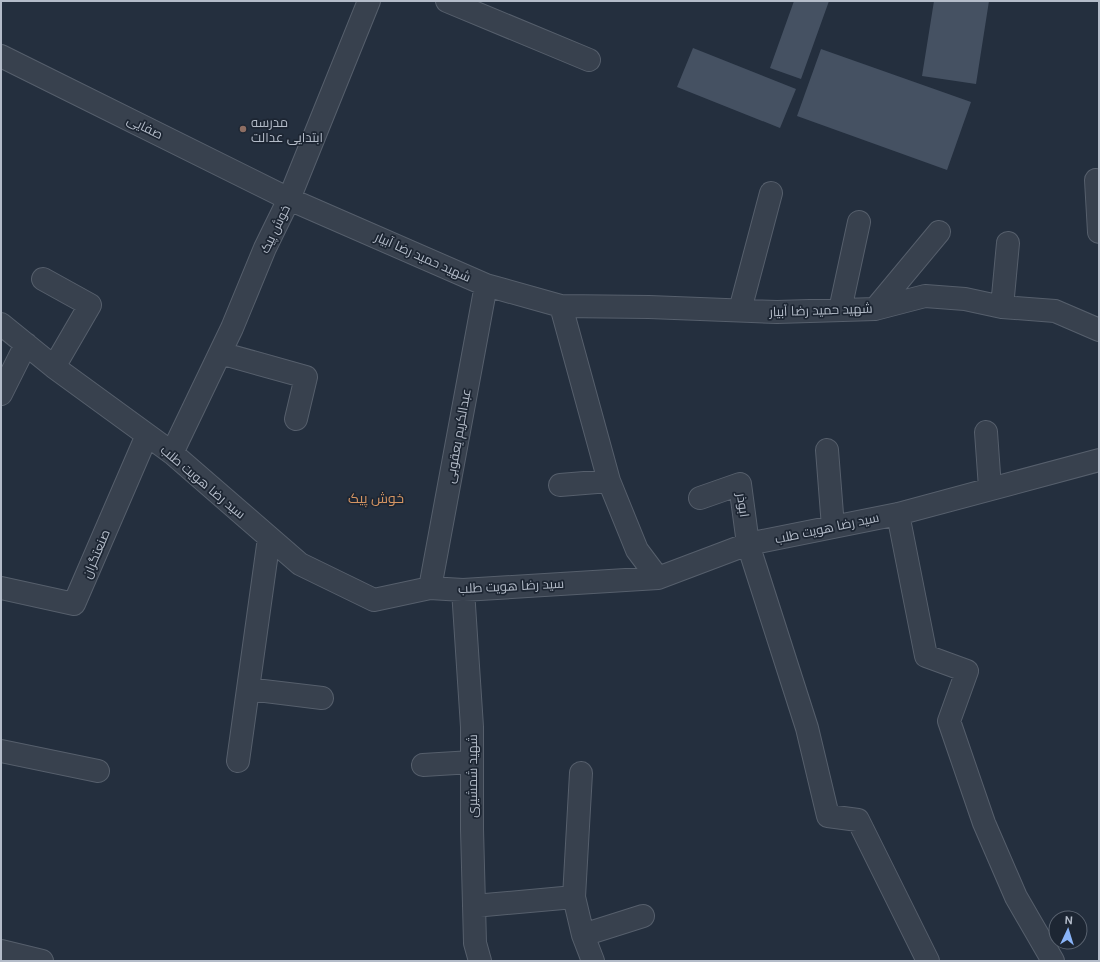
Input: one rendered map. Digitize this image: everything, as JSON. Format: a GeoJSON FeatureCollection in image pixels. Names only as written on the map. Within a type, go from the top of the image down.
{"type":"FeatureCollection","features":[{"type":"Feature","properties":{"kind":"street","name":"خوش پیک"},"geometry":{"type":"LineString","coordinates":[[172,453],[232,328],[265,248],[289,199],[369,1]]}},
{"type":"Feature","properties":{"kind":"street"},"geometry":{"type":"LineString","coordinates":[[447,1],[589,60]]}},
{"type":"Feature","properties":{"kind":"street","name":"صفایی"},"geometry":{"type":"LineString","coordinates":[[1,56],[289,199]]}},
{"type":"Feature","properties":{"kind":"street"},"geometry":{"type":"LineString","coordinates":[[1096,180],[1099,232]]}},
{"type":"Feature","properties":{"kind":"street"},"geometry":{"type":"LineString","coordinates":[[740,310],[771,193]]}},
{"type":"Feature","properties":{"kind":"street","name":"شهید حمید رضا آبیار"},"geometry":{"type":"LineString","coordinates":[[289,199],[486,284],[561,306],[649,307],[777,312],[875,309],[925,296],[965,298],[1002,307],[1055,311],[1099,330]]}},
{"type":"Feature","properties":{"kind":"street"},"geometry":{"type":"LineString","coordinates":[[840,310],[859,222]]}},
{"type":"Feature","properties":{"kind":"street"},"geometry":{"type":"LineString","coordinates":[[875,309],[939,232]]}},
{"type":"Feature","properties":{"kind":"street"},"geometry":{"type":"LineString","coordinates":[[1002,307],[1008,243]]}},
{"type":"Feature","properties":{"kind":"street"},"geometry":{"type":"LineString","coordinates":[[43,279],[90,305],[54,367]]}},
{"type":"Feature","properties":{"kind":"street","name":"عبدالکریم یعقوبی"},"geometry":{"type":"LineString","coordinates":[[430,588],[486,284]]}},
{"type":"Feature","properties":{"kind":"street"},"geometry":{"type":"LineString","coordinates":[[561,306],[609,481],[637,550],[658,578]]}},
{"type":"Feature","properties":{"kind":"street","name":"سید رضا هویت طلب"},"geometry":{"type":"LineString","coordinates":[[1,324],[54,367],[172,453],[300,564],[374,600],[430,588],[462,590],[658,578],[748,544],[898,514],[990,488],[1099,460]]}},
{"type":"Feature","properties":{"kind":"street"},"geometry":{"type":"LineString","coordinates":[[1,394],[26,344]]}},
{"type":"Feature","properties":{"kind":"street"},"geometry":{"type":"LineString","coordinates":[[220,353],[306,377],[296,419]]}},
{"type":"Feature","properties":{"kind":"street"},"geometry":{"type":"LineString","coordinates":[[986,432],[990,488]]}},
{"type":"Feature","properties":{"kind":"street","name":"صنعتگران"},"geometry":{"type":"LineString","coordinates":[[1,588],[74,604],[147,435]]}},
{"type":"Feature","properties":{"kind":"street"},"geometry":{"type":"LineString","coordinates":[[827,450],[833,527]]}},
{"type":"Feature","properties":{"kind":"street"},"geometry":{"type":"LineString","coordinates":[[560,484],[609,481]]}},
{"type":"Feature","properties":{"kind":"street","name":"ابوذر"},"geometry":{"type":"LineString","coordinates":[[700,498],[740,484],[748,544]]}},
{"type":"Feature","properties":{"kind":"street"},"geometry":{"type":"LineString","coordinates":[[898,514],[926,656],[967,671],[949,721],[987,830],[1016,897],[1053,961]]}},
{"type":"Feature","properties":{"kind":"street"},"geometry":{"type":"LineString","coordinates":[[238,761],[269,538]]}},
{"type":"Feature","properties":{"kind":"street"},"geometry":{"type":"LineString","coordinates":[[748,544],[807,728],[828,816],[858,820],[928,961]]}},
{"type":"Feature","properties":{"kind":"street","name":"شهید شمشیری"},"geometry":{"type":"LineString","coordinates":[[462,590],[472,726],[474,906],[476,942],[480,961]]}},
{"type":"Feature","properties":{"kind":"street"},"geometry":{"type":"LineString","coordinates":[[248,689],[322,698]]}},
{"type":"Feature","properties":{"kind":"street"},"geometry":{"type":"LineString","coordinates":[[1,751],[98,771]]}},
{"type":"Feature","properties":{"kind":"street"},"geometry":{"type":"LineString","coordinates":[[423,765],[472,762]]}},
{"type":"Feature","properties":{"kind":"street"},"geometry":{"type":"LineString","coordinates":[[581,773],[574,897],[582,935],[593,961]]}},
{"type":"Feature","properties":{"kind":"street"},"geometry":{"type":"LineString","coordinates":[[474,906],[574,897]]}},
{"type":"Feature","properties":{"kind":"street"},"geometry":{"type":"LineString","coordinates":[[582,935],[643,916]]}},
{"type":"Feature","properties":{"kind":"street"},"geometry":{"type":"LineString","coordinates":[[1,951],[42,961]]}},
{"type":"Feature","properties":{"kind":"building"},"geometry":{"type":"Polygon","coordinates":[[[794,1],[829,1],[801,79],[770,68],[794,1]]]}},
{"type":"Feature","properties":{"kind":"building"},"geometry":{"type":"Polygon","coordinates":[[[934,1],[989,1],[976,84],[922,76],[934,1]]]}},
{"type":"Feature","properties":{"kind":"building"},"geometry":{"type":"Polygon","coordinates":[[[693,48],[796,89],[780,128],[677,87],[693,48]]]}},
{"type":"Feature","properties":{"kind":"building"},"geometry":{"type":"Polygon","coordinates":[[[821,49],[971,102],[947,170],[797,116],[821,49]]]}},
{"type":"Feature","properties":{"kind":"place","name":"مدرسه ابتدایی عدالت"},"geometry":{"type":"Point","coordinates":[243,129]}},
{"type":"Feature","properties":{"kind":"district","name":"خوش پیک"},"geometry":{"type":"Point","coordinates":[376,498]}}]}
